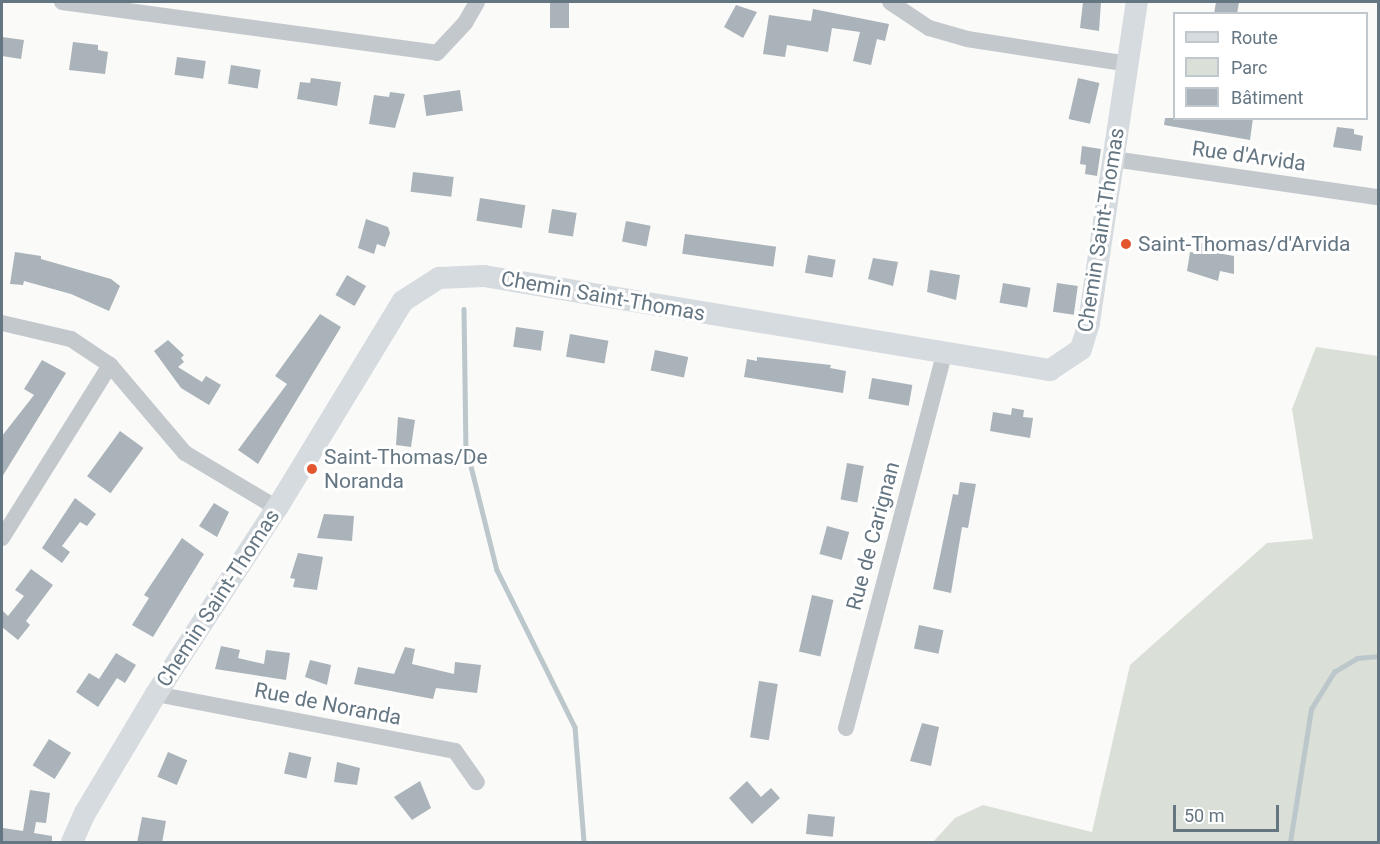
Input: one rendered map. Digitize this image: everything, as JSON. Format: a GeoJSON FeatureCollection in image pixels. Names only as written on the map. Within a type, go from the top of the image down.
{"type":"FeatureCollection","features":[{"type":"Feature","properties":{"kind":"street"},"geometry":{"type":"LineString","coordinates":[[62,2],[437,53],[465,23],[477,2]]}},
{"type":"Feature","properties":{"kind":"street"},"geometry":{"type":"LineString","coordinates":[[890,2],[928,28],[967,39],[1128,64]]}},
{"type":"Feature","properties":{"kind":"street","name":"Chemin Saint-Thomas"},"geometry":{"type":"LineString","coordinates":[[72,843],[85,813],[156,694],[278,508],[403,301],[439,278],[484,276],[1050,370],[1081,350],[1089,322],[1137,2]]}},
{"type":"Feature","properties":{"kind":"street","name":"Rue d'Arvida"},"geometry":{"type":"LineString","coordinates":[[1113,159],[1378,197]]}},
{"type":"Feature","properties":{"kind":"street"},"geometry":{"type":"LineString","coordinates":[[2,323],[71,339],[110,365],[185,453],[278,508]]}},
{"type":"Feature","properties":{"kind":"street","name":"Rue de Carignan"},"geometry":{"type":"LineString","coordinates":[[846,728],[944,354]]}},
{"type":"Feature","properties":{"kind":"street"},"geometry":{"type":"LineString","coordinates":[[2,538],[110,365]]}},
{"type":"Feature","properties":{"kind":"street","name":"Rue de Noranda"},"geometry":{"type":"LineString","coordinates":[[156,694],[455,751],[477,782]]}},
{"type":"Feature","properties":{"kind":"green space"},"geometry":{"type":"Polygon","coordinates":[[[1316,347],[1378,356],[1378,842],[933,842],[955,818],[983,805],[1092,832],[1130,665],[1267,543],[1313,539],[1292,409],[1316,347]]]}},
{"type":"Feature","properties":{"kind":"building"},"geometry":{"type":"Polygon","coordinates":[[[550,2],[569,2],[569,28],[550,28],[550,2]]]}},
{"type":"Feature","properties":{"kind":"building"},"geometry":{"type":"Polygon","coordinates":[[[1083,2],[1101,2],[1099,31],[1080,28],[1083,2]]]}},
{"type":"Feature","properties":{"kind":"building"},"geometry":{"type":"Polygon","coordinates":[[[1216,2],[1239,2],[1237,12],[1214,12],[1216,2]]]}},
{"type":"Feature","properties":{"kind":"building"},"geometry":{"type":"Polygon","coordinates":[[[736,5],[757,12],[743,38],[724,27],[736,5]]]}},
{"type":"Feature","properties":{"kind":"building"},"geometry":{"type":"Polygon","coordinates":[[[813,9],[889,24],[885,41],[877,39],[871,65],[853,61],[860,32],[832,28],[828,52],[787,45],[785,57],[763,54],[769,15],[811,21],[813,9]]]}},
{"type":"Feature","properties":{"kind":"building"},"geometry":{"type":"Polygon","coordinates":[[[2,37],[24,40],[21,59],[2,56],[2,37]]]}},
{"type":"Feature","properties":{"kind":"building"},"geometry":{"type":"Polygon","coordinates":[[[73,42],[98,45],[98,50],[108,52],[105,74],[69,70],[73,42]]]}},
{"type":"Feature","properties":{"kind":"building"},"geometry":{"type":"Polygon","coordinates":[[[177,57],[206,61],[203,79],[174,75],[177,57]]]}},
{"type":"Feature","properties":{"kind":"building"},"geometry":{"type":"Polygon","coordinates":[[[231,65],[261,70],[258,88],[228,84],[231,65]]]}},
{"type":"Feature","properties":{"kind":"building"},"geometry":{"type":"Polygon","coordinates":[[[311,78],[341,82],[337,106],[297,99],[300,82],[310,83],[311,78]]]}},
{"type":"Feature","properties":{"kind":"building"},"geometry":{"type":"Polygon","coordinates":[[[1078,78],[1099,83],[1090,124],[1069,119],[1078,78]]]}},
{"type":"Feature","properties":{"kind":"building"},"geometry":{"type":"Polygon","coordinates":[[[460,90],[463,111],[426,116],[423,95],[460,90]]]}},
{"type":"Feature","properties":{"kind":"building"},"geometry":{"type":"Polygon","coordinates":[[[390,92],[405,94],[395,128],[369,124],[374,95],[389,97],[390,92]]]}},
{"type":"Feature","properties":{"kind":"building"},"geometry":{"type":"Polygon","coordinates":[[[1165,118],[1173,118],[1173,120],[1253,120],[1250,140],[1164,125],[1165,118]]]}},
{"type":"Feature","properties":{"kind":"building"},"geometry":{"type":"Polygon","coordinates":[[[1337,127],[1354,129],[1354,134],[1363,136],[1361,151],[1333,147],[1337,127]]]}},
{"type":"Feature","properties":{"kind":"building"},"geometry":{"type":"Polygon","coordinates":[[[1082,146],[1101,149],[1097,176],[1085,174],[1086,165],[1080,164],[1082,146]]]}},
{"type":"Feature","properties":{"kind":"building"},"geometry":{"type":"Polygon","coordinates":[[[413,172],[454,177],[451,197],[411,192],[413,172]]]}},
{"type":"Feature","properties":{"kind":"building"},"geometry":{"type":"Polygon","coordinates":[[[480,198],[525,205],[522,228],[476,221],[480,198]]]}},
{"type":"Feature","properties":{"kind":"building"},"geometry":{"type":"Polygon","coordinates":[[[552,209],[577,213],[573,237],[548,233],[552,209]]]}},
{"type":"Feature","properties":{"kind":"building"},"geometry":{"type":"Polygon","coordinates":[[[366,219],[388,227],[390,233],[385,247],[377,244],[374,254],[358,248],[366,219]]]}},
{"type":"Feature","properties":{"kind":"building"},"geometry":{"type":"Polygon","coordinates":[[[626,221],[651,226],[647,246],[622,242],[626,221]]]}},
{"type":"Feature","properties":{"kind":"building"},"geometry":{"type":"Polygon","coordinates":[[[685,234],[776,247],[773,267],[682,254],[685,234]]]}},
{"type":"Feature","properties":{"kind":"building"},"geometry":{"type":"Polygon","coordinates":[[[1198,242],[1213,245],[1212,252],[1234,256],[1234,274],[1220,271],[1218,281],[1187,271],[1190,252],[1196,253],[1198,242]]]}},
{"type":"Feature","properties":{"kind":"building"},"geometry":{"type":"Polygon","coordinates":[[[15,252],[41,256],[41,259],[111,279],[120,286],[109,311],[71,294],[24,281],[23,285],[10,284],[15,252]]]}},
{"type":"Feature","properties":{"kind":"building"},"geometry":{"type":"Polygon","coordinates":[[[808,255],[836,260],[832,278],[805,273],[808,255]]]}},
{"type":"Feature","properties":{"kind":"building"},"geometry":{"type":"Polygon","coordinates":[[[873,258],[898,262],[893,286],[868,279],[873,258]]]}},
{"type":"Feature","properties":{"kind":"building"},"geometry":{"type":"Polygon","coordinates":[[[930,270],[960,275],[956,300],[927,292],[930,270]]]}},
{"type":"Feature","properties":{"kind":"building"},"geometry":{"type":"Polygon","coordinates":[[[347,275],[366,286],[355,306],[336,295],[347,275]]]}},
{"type":"Feature","properties":{"kind":"building"},"geometry":{"type":"Polygon","coordinates":[[[1003,283],[1031,288],[1027,308],[1000,303],[1003,283]]]}},
{"type":"Feature","properties":{"kind":"building"},"geometry":{"type":"Polygon","coordinates":[[[1057,283],[1078,286],[1074,315],[1053,312],[1057,283]]]}},
{"type":"Feature","properties":{"kind":"building"},"geometry":{"type":"Polygon","coordinates":[[[320,314],[341,327],[258,464],[238,450],[287,384],[275,376],[320,314]]]}},
{"type":"Feature","properties":{"kind":"building"},"geometry":{"type":"Polygon","coordinates":[[[516,327],[544,331],[541,351],[513,347],[516,327]]]}},
{"type":"Feature","properties":{"kind":"building"},"geometry":{"type":"Polygon","coordinates":[[[570,334],[608,341],[604,363],[566,357],[570,334]]]}},
{"type":"Feature","properties":{"kind":"building"},"geometry":{"type":"Polygon","coordinates":[[[168,340],[184,355],[181,358],[184,362],[178,367],[202,382],[206,376],[221,385],[209,405],[181,388],[154,351],[168,340]]]}},
{"type":"Feature","properties":{"kind":"building"},"geometry":{"type":"Polygon","coordinates":[[[655,350],[688,357],[684,378],[651,371],[655,350]]]}},
{"type":"Feature","properties":{"kind":"building"},"geometry":{"type":"Polygon","coordinates":[[[757,357],[831,365],[830,368],[846,371],[843,393],[744,377],[747,359],[757,361],[757,357]]]}},
{"type":"Feature","properties":{"kind":"building"},"geometry":{"type":"Polygon","coordinates":[[[42,360],[66,373],[2,477],[2,436],[34,395],[24,389],[42,360]]]}},
{"type":"Feature","properties":{"kind":"building"},"geometry":{"type":"Polygon","coordinates":[[[872,378],[912,385],[909,406],[868,399],[872,378]]]}},
{"type":"Feature","properties":{"kind":"building"},"geometry":{"type":"Polygon","coordinates":[[[1012,408],[1024,410],[1023,417],[1033,418],[1030,438],[990,431],[993,412],[1011,415],[1012,408]]]}},
{"type":"Feature","properties":{"kind":"building"},"geometry":{"type":"Polygon","coordinates":[[[398,417],[415,420],[411,447],[396,445],[398,417]]]}},
{"type":"Feature","properties":{"kind":"building"},"geometry":{"type":"Polygon","coordinates":[[[120,431],[143,448],[111,493],[87,476],[120,431]]]}},
{"type":"Feature","properties":{"kind":"building"},"geometry":{"type":"Polygon","coordinates":[[[847,463],[864,466],[857,502],[841,499],[847,463]]]}},
{"type":"Feature","properties":{"kind":"building"},"geometry":{"type":"Polygon","coordinates":[[[960,482],[976,484],[968,528],[962,527],[951,593],[933,589],[953,494],[958,495],[960,482]]]}},
{"type":"Feature","properties":{"kind":"building"},"geometry":{"type":"Polygon","coordinates":[[[75,498],[96,514],[87,526],[80,522],[62,546],[70,552],[62,563],[42,548],[75,498]]]}},
{"type":"Feature","properties":{"kind":"building"},"geometry":{"type":"Polygon","coordinates":[[[214,503],[229,512],[217,537],[199,526],[214,503]]]}},
{"type":"Feature","properties":{"kind":"building"},"geometry":{"type":"Polygon","coordinates":[[[324,514],[354,516],[352,541],[317,538],[324,514]]]}},
{"type":"Feature","properties":{"kind":"building"},"geometry":{"type":"Polygon","coordinates":[[[827,526],[849,532],[842,560],[819,554],[827,526]]]}},
{"type":"Feature","properties":{"kind":"building"},"geometry":{"type":"Polygon","coordinates":[[[182,538],[204,554],[153,637],[132,625],[149,598],[144,595],[182,538]]]}},
{"type":"Feature","properties":{"kind":"building"},"geometry":{"type":"Polygon","coordinates":[[[298,553],[323,557],[317,590],[293,587],[295,579],[290,578],[298,553]]]}},
{"type":"Feature","properties":{"kind":"building"},"geometry":{"type":"Polygon","coordinates":[[[31,569],[53,585],[26,621],[30,625],[18,640],[2,627],[2,610],[8,616],[24,596],[15,590],[31,569]]]}},
{"type":"Feature","properties":{"kind":"building"},"geometry":{"type":"Polygon","coordinates":[[[812,595],[833,600],[820,656],[799,652],[812,595]]]}},
{"type":"Feature","properties":{"kind":"building"},"geometry":{"type":"Polygon","coordinates":[[[919,625],[943,630],[938,654],[914,648],[919,625]]]}},
{"type":"Feature","properties":{"kind":"building"},"geometry":{"type":"Polygon","coordinates":[[[221,646],[240,650],[238,658],[264,664],[266,650],[290,653],[286,680],[215,669],[221,646]]]}},
{"type":"Feature","properties":{"kind":"building"},"geometry":{"type":"Polygon","coordinates":[[[405,647],[415,649],[412,664],[454,674],[455,662],[481,665],[477,693],[436,688],[433,699],[354,684],[358,667],[394,674],[405,647]]]}},
{"type":"Feature","properties":{"kind":"building"},"geometry":{"type":"Polygon","coordinates":[[[116,653],[136,665],[125,683],[117,678],[98,707],[76,692],[89,673],[99,679],[116,653]]]}},
{"type":"Feature","properties":{"kind":"building"},"geometry":{"type":"Polygon","coordinates":[[[310,660],[331,665],[327,685],[305,677],[310,660]]]}},
{"type":"Feature","properties":{"kind":"building"},"geometry":{"type":"Polygon","coordinates":[[[759,681],[778,684],[769,740],[750,737],[759,681]]]}},
{"type":"Feature","properties":{"kind":"building"},"geometry":{"type":"Polygon","coordinates":[[[922,723],[939,727],[931,766],[910,761],[922,723]]]}},
{"type":"Feature","properties":{"kind":"building"},"geometry":{"type":"Polygon","coordinates":[[[49,739],[71,753],[55,779],[33,765],[49,739]]]}},
{"type":"Feature","properties":{"kind":"building"},"geometry":{"type":"Polygon","coordinates":[[[168,752],[187,760],[177,785],[157,777],[168,752]]]}},
{"type":"Feature","properties":{"kind":"building"},"geometry":{"type":"Polygon","coordinates":[[[289,752],[311,757],[306,779],[284,773],[289,752]]]}},
{"type":"Feature","properties":{"kind":"building"},"geometry":{"type":"Polygon","coordinates":[[[337,762],[360,768],[357,785],[334,782],[337,762]]]}},
{"type":"Feature","properties":{"kind":"building"},"geometry":{"type":"Polygon","coordinates":[[[420,781],[431,808],[412,820],[394,797],[420,781]]]}},
{"type":"Feature","properties":{"kind":"building"},"geometry":{"type":"Polygon","coordinates":[[[747,781],[761,797],[771,788],[780,798],[752,824],[729,798],[747,781]]]}},
{"type":"Feature","properties":{"kind":"building"},"geometry":{"type":"Polygon","coordinates":[[[30,790],[50,793],[46,823],[36,822],[34,833],[52,836],[52,843],[2,843],[3,828],[23,831],[30,790]]]}},
{"type":"Feature","properties":{"kind":"building"},"geometry":{"type":"Polygon","coordinates":[[[808,814],[835,817],[833,837],[806,834],[808,814]]]}},
{"type":"Feature","properties":{"kind":"building"},"geometry":{"type":"Polygon","coordinates":[[[142,817],[166,821],[162,843],[137,843],[142,817]]]}},
{"type":"Feature","properties":{"kind":"waterway"},"geometry":{"type":"LineString","coordinates":[[464,309],[466,446],[497,570],[575,727],[584,842]]}},
{"type":"Feature","properties":{"kind":"waterway"},"geometry":{"type":"LineString","coordinates":[[1290,842],[1311,709],[1334,672],[1357,658],[1378,656]]}},
{"type":"Feature","properties":{"kind":"place","name":"Saint-Thomas/d'Arvida"},"geometry":{"type":"Point","coordinates":[1126,244]}},
{"type":"Feature","properties":{"kind":"place","name":"Saint-Thomas/De Noranda"},"geometry":{"type":"Point","coordinates":[312,469]}}]}
